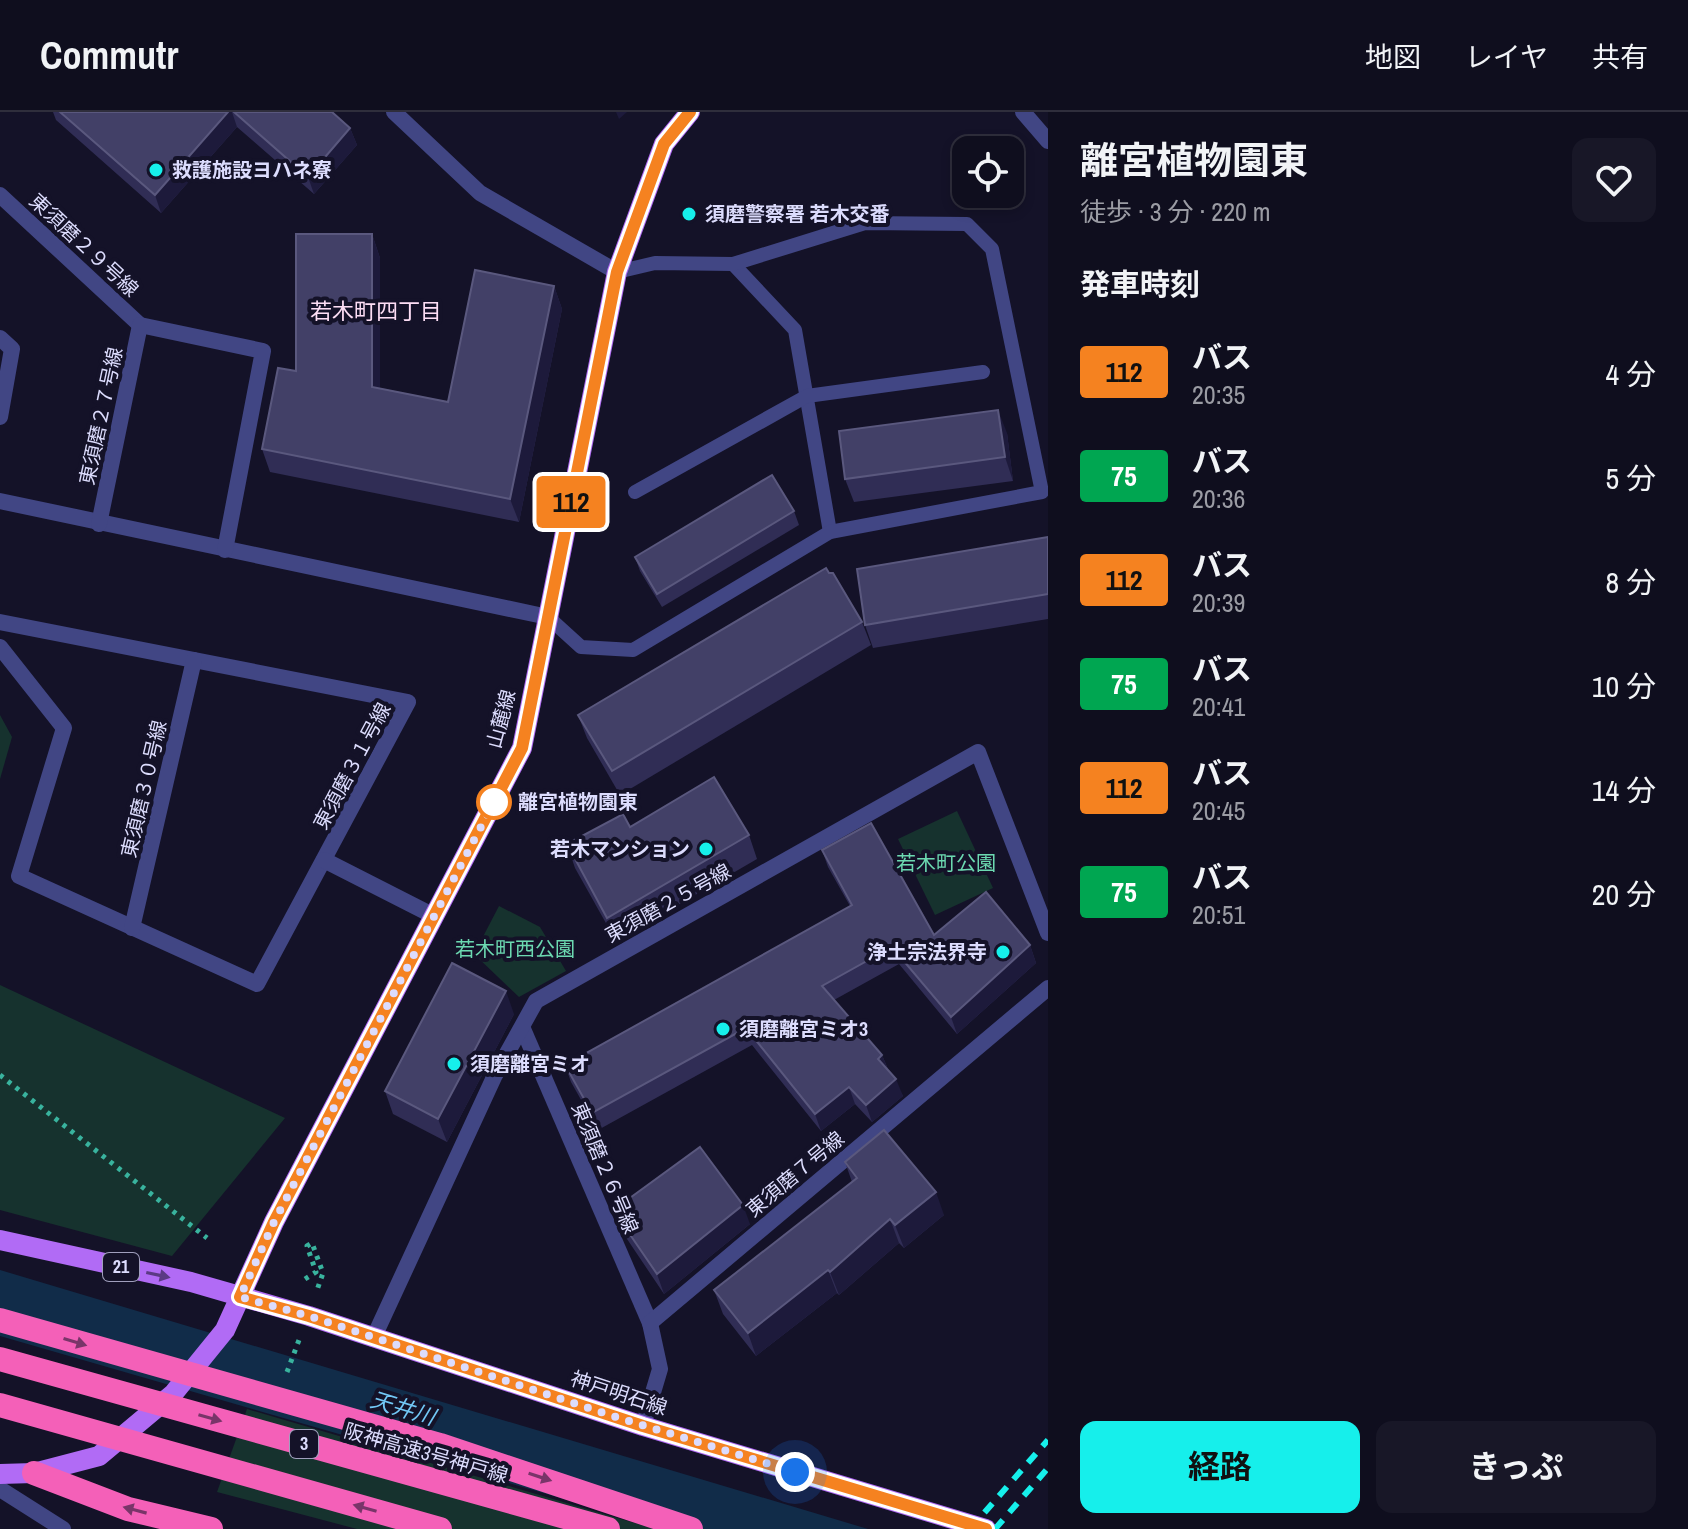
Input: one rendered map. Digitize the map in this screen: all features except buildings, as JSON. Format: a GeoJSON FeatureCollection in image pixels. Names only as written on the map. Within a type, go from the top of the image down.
{"type":"FeatureCollection","features":[{"type":"Feature","properties":{"kind":"highway"},"geometry":{"type":"LineString","coordinates":[[0,1320],[440,1445],[691,1529]]}},
{"type":"Feature","properties":{"kind":"highway","name":"阪神高速3号神戸線"},"geometry":{"type":"LineString","coordinates":[[0,1359],[608,1529]]}},
{"type":"Feature","properties":{"kind":"highway","name":"3"},"geometry":{"type":"LineString","coordinates":[[0,1405],[440,1529]]}},
{"type":"Feature","properties":{"kind":"highway"},"geometry":{"type":"LineString","coordinates":[[34,1473],[128,1509],[211,1529]]}},
{"type":"Feature","properties":{"kind":"main road","name":"山麓線"},"geometry":{"type":"LineString","coordinates":[[240,1297],[274,1222],[522,748],[617,272],[664,144],[690,112]]}},
{"type":"Feature","properties":{"kind":"main road","name":"神戸明石線"},"geometry":{"type":"LineString","coordinates":[[0,1240],[191,1282],[309,1316],[643,1426],[986,1529]]}},
{"type":"Feature","properties":{"kind":"main road"},"geometry":{"type":"LineString","coordinates":[[0,1474],[34,1473],[99,1456],[178,1389],[225,1330],[240,1297]]}},
{"type":"Feature","properties":{"kind":"street"},"geometry":{"type":"LineString","coordinates":[[1023,112],[1048,141]]}},
{"type":"Feature","properties":{"kind":"street"},"geometry":{"type":"LineString","coordinates":[[398,114],[480,193],[617,272]]}},
{"type":"Feature","properties":{"kind":"street","name":"東須磨２９号線"},"geometry":{"type":"LineString","coordinates":[[0,195],[140,325]]}},
{"type":"Feature","properties":{"kind":"street","name":"東須磨２７号線"},"geometry":{"type":"LineString","coordinates":[[99,524],[140,325],[263,351],[225,550]]}},
{"type":"Feature","properties":{"kind":"street"},"geometry":{"type":"LineString","coordinates":[[0,338],[12,349],[0,417]]}},
{"type":"Feature","properties":{"kind":"street"},"geometry":{"type":"LineString","coordinates":[[0,501],[548,617]]}},
{"type":"Feature","properties":{"kind":"street","name":"東須磨３１号線"},"geometry":{"type":"LineString","coordinates":[[0,622],[408,702],[257,984],[19,876],[64,728],[0,647]]}},
{"type":"Feature","properties":{"kind":"street","name":"東須磨３０号線"},"geometry":{"type":"LineString","coordinates":[[132,928],[194,660]]}},
{"type":"Feature","properties":{"kind":"street","name":"東須磨２５号線"},"geometry":{"type":"LineString","coordinates":[[373,1339],[495,1075],[536,1001],[978,752],[1048,933]]}},
{"type":"Feature","properties":{"kind":"street"},"geometry":{"type":"LineString","coordinates":[[324,860],[434,916]]}},
{"type":"Feature","properties":{"kind":"street","name":"東須磨７号線"},"geometry":{"type":"LineString","coordinates":[[650,1323],[1048,988]]}},
{"type":"Feature","properties":{"kind":"street","name":"東須磨２６号線"},"geometry":{"type":"LineString","coordinates":[[523,1029],[650,1323]]}},
{"type":"Feature","properties":{"kind":"street"},"geometry":{"type":"LineString","coordinates":[[643,1426],[660,1369],[650,1323]]}},
{"type":"Feature","properties":{"kind":"street"},"geometry":{"type":"LineString","coordinates":[[0,1489],[63,1529]]}},
{"type":"Feature","properties":{"kind":"lane"},"geometry":{"type":"LineString","coordinates":[[548,617],[581,647],[633,650],[830,532],[1042,492],[992,249],[967,224],[865,223],[733,264],[655,263],[617,272]]}},
{"type":"Feature","properties":{"kind":"lane"},"geometry":{"type":"LineString","coordinates":[[733,264],[795,330],[830,532]]}},
{"type":"Feature","properties":{"kind":"lane"},"geometry":{"type":"LineString","coordinates":[[635,492],[807,396],[983,372]]}},
{"type":"Feature","properties":{"kind":"path"},"geometry":{"type":"LineString","coordinates":[[0,1075],[207,1238]]}},
{"type":"Feature","properties":{"kind":"green space"},"geometry":{"type":"Polygon","coordinates":[[[0,715],[12,737],[0,779],[0,715]]]}},
{"type":"Feature","properties":{"kind":"green space","name":"若木町公園"},"geometry":{"type":"Polygon","coordinates":[[[957,811],[993,888],[935,915],[898,839],[957,811]]]}},
{"type":"Feature","properties":{"kind":"green space","name":"若木町西公園"},"geometry":{"type":"Polygon","coordinates":[[[499,906],[540,927],[566,971],[519,997],[474,954],[499,906]]]}},
{"type":"Feature","properties":{"kind":"green space"},"geometry":{"type":"Polygon","coordinates":[[[0,985],[285,1118],[172,1256],[0,1210],[0,985]]]}},
{"type":"Feature","properties":{"kind":"green space"},"geometry":{"type":"Polygon","coordinates":[[[247,1409],[655,1529],[357,1529],[217,1492],[247,1409]]]}},
{"type":"Feature","properties":{"kind":"water","name":"天井川"},"geometry":{"type":"Polygon","coordinates":[[[0,1270],[868,1529],[668,1529],[0,1336],[0,1270]]]}},
{"type":"Feature","properties":{"kind":"railway"},"geometry":{"type":"LineString","coordinates":[[970,1529],[1048,1440]]}},
{"type":"Feature","properties":{"kind":"railway"},"geometry":{"type":"LineString","coordinates":[[995,1529],[1048,1468]]}},
{"type":"Feature","properties":{"kind":"bus line","name":"112"},"geometry":{"type":"LineString","coordinates":[[690,112],[664,144],[617,272],[522,748],[274,1222],[240,1297],[309,1316],[643,1426],[986,1529]]}},
{"type":"Feature","properties":{"kind":"place","name":"救護施設ヨハネ寮"},"geometry":{"type":"Point","coordinates":[156,170]}},
{"type":"Feature","properties":{"kind":"place","name":"須磨警察署 若木交番"},"geometry":{"type":"Point","coordinates":[689,214]}},
{"type":"Feature","properties":{"kind":"place","name":"離宮植物園東"},"geometry":{"type":"Point","coordinates":[494,802]}},
{"type":"Feature","properties":{"kind":"place","name":"若木マンション"},"geometry":{"type":"Point","coordinates":[706,849]}},
{"type":"Feature","properties":{"kind":"place","name":"浄土宗法界寺"},"geometry":{"type":"Point","coordinates":[1003,952]}},
{"type":"Feature","properties":{"kind":"place","name":"須磨離宮ミオ3"},"geometry":{"type":"Point","coordinates":[723,1029]}},
{"type":"Feature","properties":{"kind":"place","name":"須磨離宮ミオ"},"geometry":{"type":"Point","coordinates":[454,1064]}},
{"type":"Feature","properties":{"kind":"district","name":"若木町四丁目"},"geometry":{"type":"Point","coordinates":[376,311]}},
{"type":"Feature","properties":{"kind":"route"},"geometry":{"type":"LineString","coordinates":[[494,802],[274,1222],[240,1297],[309,1316],[795,1472]]}}]}
